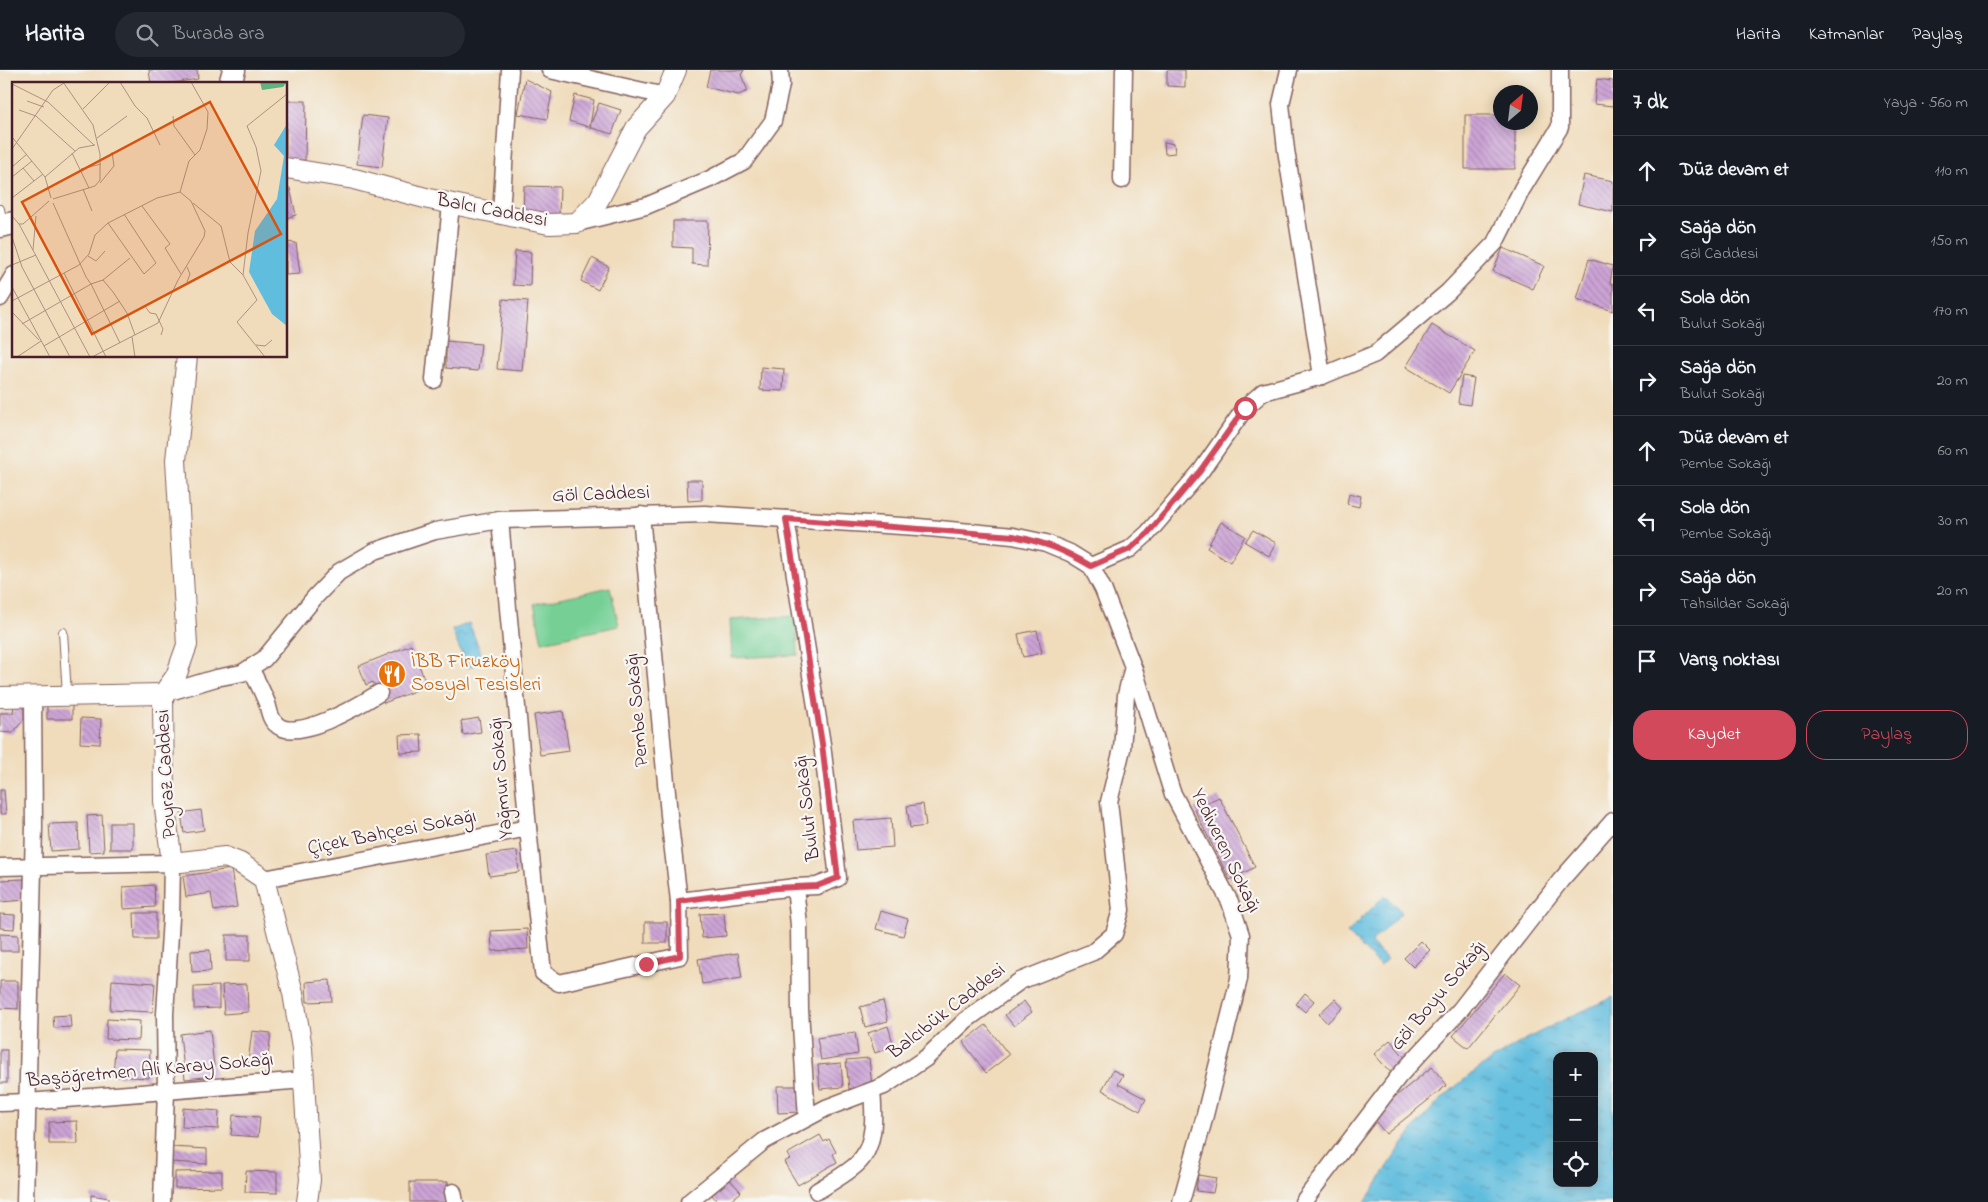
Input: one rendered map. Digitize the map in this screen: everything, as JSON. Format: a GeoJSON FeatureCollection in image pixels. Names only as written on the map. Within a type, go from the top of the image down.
{"type":"FeatureCollection","features":[{"type":"Feature","properties":{"kind":"street"},"geometry":{"type":"LineString","coordinates":[[501,214],[510,70]]}},
{"type":"Feature","properties":{"kind":"street"},"geometry":{"type":"LineString","coordinates":[[550,70],[665,96]]}},
{"type":"Feature","properties":{"kind":"street","name":"Balcı Caddesi"},"geometry":{"type":"LineString","coordinates":[[288,168],[354,179],[451,204],[549,224],[577,223],[598,201],[636,128],[665,96],[676,70]]}},
{"type":"Feature","properties":{"kind":"street"},"geometry":{"type":"LineString","coordinates":[[577,223],[646,206],[710,179],[744,161],[773,120],[781,85],[780,70]]}},
{"type":"Feature","properties":{"kind":"street"},"geometry":{"type":"LineString","coordinates":[[1122,180],[1124,70]]}},
{"type":"Feature","properties":{"kind":"street"},"geometry":{"type":"LineString","coordinates":[[1289,70],[1281,104],[1286,150],[1322,376]]}},
{"type":"Feature","properties":{"kind":"street"},"geometry":{"type":"LineString","coordinates":[[1133,667],[1104,589],[1091,566],[1130,549],[1148,533],[1200,471],[1245,408],[1263,392],[1322,376],[1375,354],[1448,292],[1495,243],[1522,190],[1560,127],[1560,70]]}},
{"type":"Feature","properties":{"kind":"street"},"geometry":{"type":"LineString","coordinates":[[434,380],[451,204]]}},
{"type":"Feature","properties":{"kind":"street"},"geometry":{"type":"LineString","coordinates":[[0,298],[12,278]]}},
{"type":"Feature","properties":{"kind":"street","name":"Poyraz Caddesi"},"geometry":{"type":"LineString","coordinates":[[187,358],[176,460],[187,645],[176,676],[163,694],[164,801],[172,863],[225,857],[240,863],[264,880]]}},
{"type":"Feature","properties":{"kind":"street","name":"Göl Caddesi"},"geometry":{"type":"LineString","coordinates":[[163,694],[216,678],[242,673],[250,668],[264,658],[339,572],[375,552],[435,530],[500,520],[705,514],[1013,536],[1046,543],[1070,553],[1091,566]]}},
{"type":"Feature","properties":{"kind":"street","name":"Pembe Sokağı"},"geometry":{"type":"LineString","coordinates":[[641,515],[670,825],[679,901],[680,956]]}},
{"type":"Feature","properties":{"kind":"street","name":"Bulut Sokağı"},"geometry":{"type":"LineString","coordinates":[[786,519],[822,744],[838,878],[817,886],[795,887],[807,1118]]}},
{"type":"Feature","properties":{"kind":"street","name":"Yağmur Sokağı"},"geometry":{"type":"LineString","coordinates":[[500,520],[543,973],[559,983],[680,956]]}},
{"type":"Feature","properties":{"kind":"street","name":"Balcıbük Caddesi"},"geometry":{"type":"LineString","coordinates":[[688,1202],[764,1141],[826,1108],[884,1086],[926,1058],[966,1020],[1020,981],[1093,952],[1114,934],[1121,910],[1109,802],[1122,749],[1126,695],[1133,667]]}},
{"type":"Feature","properties":{"kind":"street","name":"Yediveren Sokağı"},"geometry":{"type":"LineString","coordinates":[[1133,667],[1172,792],[1230,902],[1241,935],[1239,979],[1181,1202]]}},
{"type":"Feature","properties":{"kind":"street"},"geometry":{"type":"LineString","coordinates":[[250,668],[267,703],[270,714],[276,724],[284,729],[300,730],[356,707],[379,693]]}},
{"type":"Feature","properties":{"kind":"street"},"geometry":{"type":"LineString","coordinates":[[0,697],[163,694]]}},
{"type":"Feature","properties":{"kind":"street"},"geometry":{"type":"LineString","coordinates":[[25,1202],[34,867],[33,696]]}},
{"type":"Feature","properties":{"kind":"street","name":"Göl Boyu Sokağı"},"geometry":{"type":"LineString","coordinates":[[1303,1202],[1399,1076],[1460,1010],[1561,880],[1613,821]]}},
{"type":"Feature","properties":{"kind":"street","name":"Çiçek Bahçesi Sokağı"},"geometry":{"type":"LineString","coordinates":[[264,880],[528,828]]}},
{"type":"Feature","properties":{"kind":"street"},"geometry":{"type":"LineString","coordinates":[[0,867],[172,863],[171,918],[165,1014],[166,1091],[162,1202]]}},
{"type":"Feature","properties":{"kind":"street"},"geometry":{"type":"LineString","coordinates":[[264,880],[293,993],[302,1048],[310,1180],[307,1202]]}},
{"type":"Feature","properties":{"kind":"street"},"geometry":{"type":"LineString","coordinates":[[679,901],[795,887]]}},
{"type":"Feature","properties":{"kind":"street","name":"Başöğretmen Ali Karay Sokağı"},"geometry":{"type":"LineString","coordinates":[[0,1103],[304,1080]]}},
{"type":"Feature","properties":{"kind":"street"},"geometry":{"type":"LineString","coordinates":[[817,1191],[859,1162],[868,1147],[874,1116],[872,1091]]}},
{"type":"Feature","properties":{"kind":"lane"},"geometry":{"type":"LineString","coordinates":[[63,632],[67,696]]}},
{"type":"Feature","properties":{"kind":"green space"},"geometry":{"type":"Polygon","coordinates":[[[610,587],[619,626],[542,642],[534,604],[610,587]]]}},
{"type":"Feature","properties":{"kind":"green space"},"geometry":{"type":"Polygon","coordinates":[[[796,616],[798,655],[732,658],[730,620],[796,616]]]}},
{"type":"Feature","properties":{"kind":"water"},"geometry":{"type":"Polygon","coordinates":[[[469,623],[484,661],[467,668],[452,630],[469,623]]]}},
{"type":"Feature","properties":{"kind":"water"},"geometry":{"type":"Polygon","coordinates":[[[1385,895],[1402,912],[1371,943],[1387,959],[1380,966],[1347,933],[1385,895]]]}},
{"type":"Feature","properties":{"kind":"water"},"geometry":{"type":"Polygon","coordinates":[[[1613,997],[1613,1202],[1365,1202],[1414,1129],[1434,1106],[1456,1086],[1505,1051],[1613,997]]]}},
{"type":"Feature","properties":{"kind":"building"},"geometry":{"type":"Polygon","coordinates":[[[149,70],[197,70],[198,79],[179,82],[151,82],[149,70]]]}},
{"type":"Feature","properties":{"kind":"building"},"geometry":{"type":"Polygon","coordinates":[[[710,70],[744,70],[741,75],[748,91],[738,95],[706,87],[710,70]]]}},
{"type":"Feature","properties":{"kind":"building"},"geometry":{"type":"Polygon","coordinates":[[[1167,70],[1185,70],[1185,87],[1167,86],[1167,70]]]}},
{"type":"Feature","properties":{"kind":"building"},"geometry":{"type":"Polygon","coordinates":[[[525,79],[552,92],[547,119],[518,114],[525,79]]]}},
{"type":"Feature","properties":{"kind":"building"},"geometry":{"type":"Polygon","coordinates":[[[1597,79],[1613,81],[1613,106],[1594,104],[1597,79]]]}},
{"type":"Feature","properties":{"kind":"building"},"geometry":{"type":"Polygon","coordinates":[[[575,95],[594,100],[590,126],[599,103],[621,110],[612,134],[569,121],[575,95]]]}},
{"type":"Feature","properties":{"kind":"building"},"geometry":{"type":"Polygon","coordinates":[[[288,101],[306,101],[305,160],[288,160],[288,101]]]}},
{"type":"Feature","properties":{"kind":"building"},"geometry":{"type":"Polygon","coordinates":[[[363,115],[388,118],[382,167],[357,164],[363,115]]]}},
{"type":"Feature","properties":{"kind":"building"},"geometry":{"type":"Polygon","coordinates":[[[1465,115],[1493,115],[1493,130],[1515,130],[1515,169],[1465,169],[1465,115]]]}},
{"type":"Feature","properties":{"kind":"building"},"geometry":{"type":"Polygon","coordinates":[[[1164,142],[1174,144],[1175,153],[1165,154],[1164,142]]]}},
{"type":"Feature","properties":{"kind":"building"},"geometry":{"type":"Polygon","coordinates":[[[1584,175],[1613,181],[1613,212],[1578,204],[1584,175]]]}},
{"type":"Feature","properties":{"kind":"building"},"geometry":{"type":"Polygon","coordinates":[[[524,186],[560,187],[559,215],[523,214],[524,186]]]}},
{"type":"Feature","properties":{"kind":"building"},"geometry":{"type":"Polygon","coordinates":[[[288,188],[290,188],[296,215],[288,217],[288,188]]]}},
{"type":"Feature","properties":{"kind":"building"},"geometry":{"type":"Polygon","coordinates":[[[673,221],[708,221],[707,265],[692,264],[692,248],[673,247],[673,221]]]}},
{"type":"Feature","properties":{"kind":"building"},"geometry":{"type":"Polygon","coordinates":[[[288,242],[296,243],[300,274],[288,275],[288,242]]]}},
{"type":"Feature","properties":{"kind":"building"},"geometry":{"type":"Polygon","coordinates":[[[1503,248],[1544,266],[1533,289],[1493,271],[1503,248]]]}},
{"type":"Feature","properties":{"kind":"building"},"geometry":{"type":"Polygon","coordinates":[[[515,251],[531,252],[530,286],[513,285],[515,251]]]}},
{"type":"Feature","properties":{"kind":"building"},"geometry":{"type":"Polygon","coordinates":[[[592,258],[609,267],[598,290],[581,281],[592,258]]]}},
{"type":"Feature","properties":{"kind":"building"},"geometry":{"type":"Polygon","coordinates":[[[1589,259],[1613,266],[1610,283],[1613,284],[1613,311],[1577,299],[1589,259]]]}},
{"type":"Feature","properties":{"kind":"building"},"geometry":{"type":"Polygon","coordinates":[[[503,299],[528,301],[522,371],[497,369],[503,299]]]}},
{"type":"Feature","properties":{"kind":"building"},"geometry":{"type":"Polygon","coordinates":[[[1432,325],[1475,351],[1449,393],[1406,367],[1432,325]]]}},
{"type":"Feature","properties":{"kind":"building"},"geometry":{"type":"Polygon","coordinates":[[[446,341],[481,344],[478,371],[446,368],[446,341]]]}},
{"type":"Feature","properties":{"kind":"building"},"geometry":{"type":"Polygon","coordinates":[[[761,367],[784,369],[783,391],[760,390],[761,367]]]}},
{"type":"Feature","properties":{"kind":"building"},"geometry":{"type":"Polygon","coordinates":[[[1462,376],[1474,378],[1470,405],[1458,403],[1462,376]]]}},
{"type":"Feature","properties":{"kind":"building"},"geometry":{"type":"Polygon","coordinates":[[[687,480],[702,480],[702,500],[688,501],[687,480]]]}},
{"type":"Feature","properties":{"kind":"building"},"geometry":{"type":"Polygon","coordinates":[[[1349,493],[1361,496],[1359,507],[1347,504],[1349,493]]]}},
{"type":"Feature","properties":{"kind":"building"},"geometry":{"type":"Polygon","coordinates":[[[1221,522],[1245,536],[1230,562],[1207,548],[1221,522]]]}},
{"type":"Feature","properties":{"kind":"building"},"geometry":{"type":"Polygon","coordinates":[[[1253,530],[1276,543],[1269,556],[1245,542],[1253,530]]]}},
{"type":"Feature","properties":{"kind":"building"},"geometry":{"type":"Polygon","coordinates":[[[1037,630],[1042,653],[1023,657],[1018,634],[1037,630]]]}},
{"type":"Feature","properties":{"kind":"building","name":"İBB Firuzköy Sosyal Tesisleri"},"geometry":{"type":"Polygon","coordinates":[[[411,645],[427,686],[384,703],[373,682],[366,685],[359,666],[411,645]]]}},
{"type":"Feature","properties":{"kind":"building"},"geometry":{"type":"Polygon","coordinates":[[[14,705],[24,705],[24,719],[13,733],[0,732],[0,713],[13,713],[14,705]]]}},
{"type":"Feature","properties":{"kind":"building"},"geometry":{"type":"Polygon","coordinates":[[[47,705],[72,705],[72,719],[47,719],[47,705]]]}},
{"type":"Feature","properties":{"kind":"building"},"geometry":{"type":"Polygon","coordinates":[[[563,711],[569,751],[540,755],[534,715],[563,711]]]}},
{"type":"Feature","properties":{"kind":"building"},"geometry":{"type":"Polygon","coordinates":[[[81,718],[101,719],[100,744],[80,743],[81,718]]]}},
{"type":"Feature","properties":{"kind":"building"},"geometry":{"type":"Polygon","coordinates":[[[479,718],[481,732],[463,735],[461,721],[479,718]]]}},
{"type":"Feature","properties":{"kind":"building"},"geometry":{"type":"Polygon","coordinates":[[[421,734],[422,752],[400,753],[399,735],[421,734]]]}},
{"type":"Feature","properties":{"kind":"building"},"geometry":{"type":"Polygon","coordinates":[[[0,790],[4,790],[6,814],[0,814],[0,790]]]}},
{"type":"Feature","properties":{"kind":"building"},"geometry":{"type":"Polygon","coordinates":[[[1219,797],[1255,867],[1230,880],[1194,809],[1219,797]]]}},
{"type":"Feature","properties":{"kind":"building"},"geometry":{"type":"Polygon","coordinates":[[[923,804],[926,826],[910,828],[907,806],[923,804]]]}},
{"type":"Feature","properties":{"kind":"building"},"geometry":{"type":"Polygon","coordinates":[[[201,810],[204,830],[184,833],[181,813],[201,810]]]}},
{"type":"Feature","properties":{"kind":"building"},"geometry":{"type":"Polygon","coordinates":[[[102,815],[104,851],[89,852],[87,816],[102,815]]]}},
{"type":"Feature","properties":{"kind":"building"},"geometry":{"type":"Polygon","coordinates":[[[891,818],[893,847],[856,850],[853,821],[891,818]]]}},
{"type":"Feature","properties":{"kind":"building"},"geometry":{"type":"Polygon","coordinates":[[[78,823],[79,849],[51,851],[49,824],[78,823]]]}},
{"type":"Feature","properties":{"kind":"building"},"geometry":{"type":"Polygon","coordinates":[[[110,823],[133,823],[133,849],[110,849],[110,823]]]}},
{"type":"Feature","properties":{"kind":"building"},"geometry":{"type":"Polygon","coordinates":[[[517,851],[519,872],[489,876],[486,855],[517,851]]]}},
{"type":"Feature","properties":{"kind":"building"},"geometry":{"type":"Polygon","coordinates":[[[231,869],[237,907],[214,911],[211,893],[186,897],[183,876],[231,869]]]}},
{"type":"Feature","properties":{"kind":"building"},"geometry":{"type":"Polygon","coordinates":[[[24,879],[25,900],[0,902],[0,880],[24,879]]]}},
{"type":"Feature","properties":{"kind":"building"},"geometry":{"type":"Polygon","coordinates":[[[154,885],[155,907],[124,909],[123,887],[154,885]]]}},
{"type":"Feature","properties":{"kind":"building"},"geometry":{"type":"Polygon","coordinates":[[[881,911],[908,919],[903,936],[876,929],[881,911]]]}},
{"type":"Feature","properties":{"kind":"building"},"geometry":{"type":"Polygon","coordinates":[[[134,913],[156,913],[156,939],[135,939],[134,913]]]}},
{"type":"Feature","properties":{"kind":"building"},"geometry":{"type":"Polygon","coordinates":[[[724,913],[726,936],[702,938],[700,914],[724,913]]]}},
{"type":"Feature","properties":{"kind":"building"},"geometry":{"type":"Polygon","coordinates":[[[0,914],[15,915],[14,929],[0,928],[0,914]]]}},
{"type":"Feature","properties":{"kind":"building"},"geometry":{"type":"Polygon","coordinates":[[[645,922],[667,922],[667,943],[645,943],[645,922]]]}},
{"type":"Feature","properties":{"kind":"building"},"geometry":{"type":"Polygon","coordinates":[[[527,929],[528,949],[492,951],[491,931],[527,929]]]}},
{"type":"Feature","properties":{"kind":"building"},"geometry":{"type":"Polygon","coordinates":[[[0,934],[18,935],[18,951],[0,951],[0,934]]]}},
{"type":"Feature","properties":{"kind":"building"},"geometry":{"type":"Polygon","coordinates":[[[226,935],[250,935],[250,961],[226,961],[226,935]]]}},
{"type":"Feature","properties":{"kind":"building"},"geometry":{"type":"Polygon","coordinates":[[[1421,941],[1430,950],[1413,967],[1404,958],[1421,941]]]}},
{"type":"Feature","properties":{"kind":"building"},"geometry":{"type":"Polygon","coordinates":[[[210,950],[211,971],[192,972],[191,951],[210,950]]]}},
{"type":"Feature","properties":{"kind":"building"},"geometry":{"type":"Polygon","coordinates":[[[738,953],[742,978],[702,984],[698,959],[738,953]]]}},
{"type":"Feature","properties":{"kind":"building"},"geometry":{"type":"Polygon","coordinates":[[[1505,973],[1520,985],[1468,1048],[1453,1036],[1505,973]]]}},
{"type":"Feature","properties":{"kind":"building"},"geometry":{"type":"Polygon","coordinates":[[[112,980],[155,983],[153,1012],[110,1010],[112,980]]]}},
{"type":"Feature","properties":{"kind":"building"},"geometry":{"type":"Polygon","coordinates":[[[330,980],[332,1001],[307,1002],[306,982],[330,980]]]}},
{"type":"Feature","properties":{"kind":"building"},"geometry":{"type":"Polygon","coordinates":[[[0,981],[18,981],[18,1009],[0,1008],[0,981]]]}},
{"type":"Feature","properties":{"kind":"building"},"geometry":{"type":"Polygon","coordinates":[[[247,984],[248,1012],[224,1014],[222,985],[247,984]]]}},
{"type":"Feature","properties":{"kind":"building"},"geometry":{"type":"Polygon","coordinates":[[[219,986],[219,1008],[194,1009],[194,987],[219,986]]]}},
{"type":"Feature","properties":{"kind":"building"},"geometry":{"type":"Polygon","coordinates":[[[1305,993],[1314,1001],[1305,1012],[1296,1004],[1305,993]]]}},
{"type":"Feature","properties":{"kind":"building"},"geometry":{"type":"Polygon","coordinates":[[[1335,999],[1343,1008],[1327,1023],[1319,1014],[1335,999]]]}},
{"type":"Feature","properties":{"kind":"building"},"geometry":{"type":"Polygon","coordinates":[[[883,1001],[888,1021],[865,1027],[860,1007],[883,1001]]]}},
{"type":"Feature","properties":{"kind":"building"},"geometry":{"type":"Polygon","coordinates":[[[1024,1001],[1032,1012],[1014,1026],[1005,1015],[1024,1001]]]}},
{"type":"Feature","properties":{"kind":"building"},"geometry":{"type":"Polygon","coordinates":[[[70,1015],[71,1027],[54,1028],[53,1016],[70,1015]]]}},
{"type":"Feature","properties":{"kind":"building"},"geometry":{"type":"Polygon","coordinates":[[[107,1019],[140,1021],[139,1040],[106,1039],[107,1019]]]}},
{"type":"Feature","properties":{"kind":"building"},"geometry":{"type":"Polygon","coordinates":[[[986,1025],[1009,1055],[986,1073],[963,1042],[986,1025]]]}},
{"type":"Feature","properties":{"kind":"building"},"geometry":{"type":"Polygon","coordinates":[[[888,1026],[894,1046],[875,1053],[868,1033],[888,1026]]]}},
{"type":"Feature","properties":{"kind":"building"},"geometry":{"type":"Polygon","coordinates":[[[210,1030],[215,1076],[185,1079],[180,1034],[210,1030]]]}},
{"type":"Feature","properties":{"kind":"building"},"geometry":{"type":"Polygon","coordinates":[[[252,1031],[271,1033],[267,1065],[248,1062],[252,1031]]]}},
{"type":"Feature","properties":{"kind":"building"},"geometry":{"type":"Polygon","coordinates":[[[855,1032],[858,1054],[821,1060],[817,1038],[855,1032]]]}},
{"type":"Feature","properties":{"kind":"building"},"geometry":{"type":"Polygon","coordinates":[[[1390,1040],[1407,1060],[1392,1074],[1374,1054],[1390,1040]]]}},
{"type":"Feature","properties":{"kind":"building"},"geometry":{"type":"Polygon","coordinates":[[[115,1049],[150,1050],[149,1078],[113,1076],[115,1049]]]}},
{"type":"Feature","properties":{"kind":"building"},"geometry":{"type":"Polygon","coordinates":[[[0,1050],[7,1050],[7,1083],[0,1083],[0,1050]]]}},
{"type":"Feature","properties":{"kind":"building"},"geometry":{"type":"Polygon","coordinates":[[[869,1058],[872,1087],[849,1089],[846,1060],[869,1058]]]}},
{"type":"Feature","properties":{"kind":"building"},"geometry":{"type":"Polygon","coordinates":[[[841,1063],[843,1087],[820,1089],[818,1065],[841,1063]]]}},
{"type":"Feature","properties":{"kind":"building"},"geometry":{"type":"Polygon","coordinates":[[[1432,1067],[1447,1085],[1386,1134],[1371,1116],[1432,1067]]]}},
{"type":"Feature","properties":{"kind":"building"},"geometry":{"type":"Polygon","coordinates":[[[1113,1070],[1123,1075],[1118,1084],[1146,1099],[1140,1111],[1102,1090],[1113,1070]]]}},
{"type":"Feature","properties":{"kind":"building"},"geometry":{"type":"Polygon","coordinates":[[[777,1086],[799,1086],[800,1112],[778,1113],[777,1086]]]}},
{"type":"Feature","properties":{"kind":"building"},"geometry":{"type":"Polygon","coordinates":[[[183,1108],[219,1111],[218,1129],[182,1127],[183,1108]]]}},
{"type":"Feature","properties":{"kind":"building"},"geometry":{"type":"Polygon","coordinates":[[[233,1115],[260,1117],[258,1137],[231,1135],[233,1115]]]}},
{"type":"Feature","properties":{"kind":"building"},"geometry":{"type":"Polygon","coordinates":[[[77,1121],[78,1144],[49,1144],[49,1122],[77,1121]]]}},
{"type":"Feature","properties":{"kind":"building"},"geometry":{"type":"Polygon","coordinates":[[[820,1135],[824,1142],[829,1139],[836,1152],[833,1154],[837,1162],[798,1185],[784,1162],[790,1159],[787,1154],[820,1135]]]}},
{"type":"Feature","properties":{"kind":"building"},"geometry":{"type":"Polygon","coordinates":[[[171,1147],[207,1149],[207,1164],[170,1162],[171,1147]]]}},
{"type":"Feature","properties":{"kind":"building"},"geometry":{"type":"Polygon","coordinates":[[[222,1171],[222,1187],[175,1188],[175,1172],[222,1171]]]}},
{"type":"Feature","properties":{"kind":"building"},"geometry":{"type":"Polygon","coordinates":[[[246,1171],[277,1172],[277,1193],[245,1192],[246,1171]]]}},
{"type":"Feature","properties":{"kind":"building"},"geometry":{"type":"Polygon","coordinates":[[[1198,1175],[1216,1178],[1213,1193],[1196,1191],[1198,1175]]]}},
{"type":"Feature","properties":{"kind":"building"},"geometry":{"type":"Polygon","coordinates":[[[730,1180],[741,1192],[729,1202],[718,1202],[712,1195],[730,1180]]]}},
{"type":"Feature","properties":{"kind":"building"},"geometry":{"type":"Polygon","coordinates":[[[410,1182],[448,1182],[448,1202],[410,1202],[410,1182]]]}},
{"type":"Feature","properties":{"kind":"building"},"geometry":{"type":"Polygon","coordinates":[[[91,1195],[109,1198],[109,1202],[91,1202],[91,1195]]]}},
{"type":"Feature","properties":{"kind":"place","name":"İBB Firuzköy Sosyal Tesisleri"},"geometry":{"type":"Point","coordinates":[392,674]}},
{"type":"Feature","properties":{"kind":"route"},"geometry":{"type":"LineString","coordinates":[[646,964],[680,956],[679,901],[776,888],[817,886],[838,878],[822,744],[786,519],[1013,536],[1046,543],[1070,553],[1091,566],[1130,549],[1148,533],[1200,471],[1245,408]]}}]}
